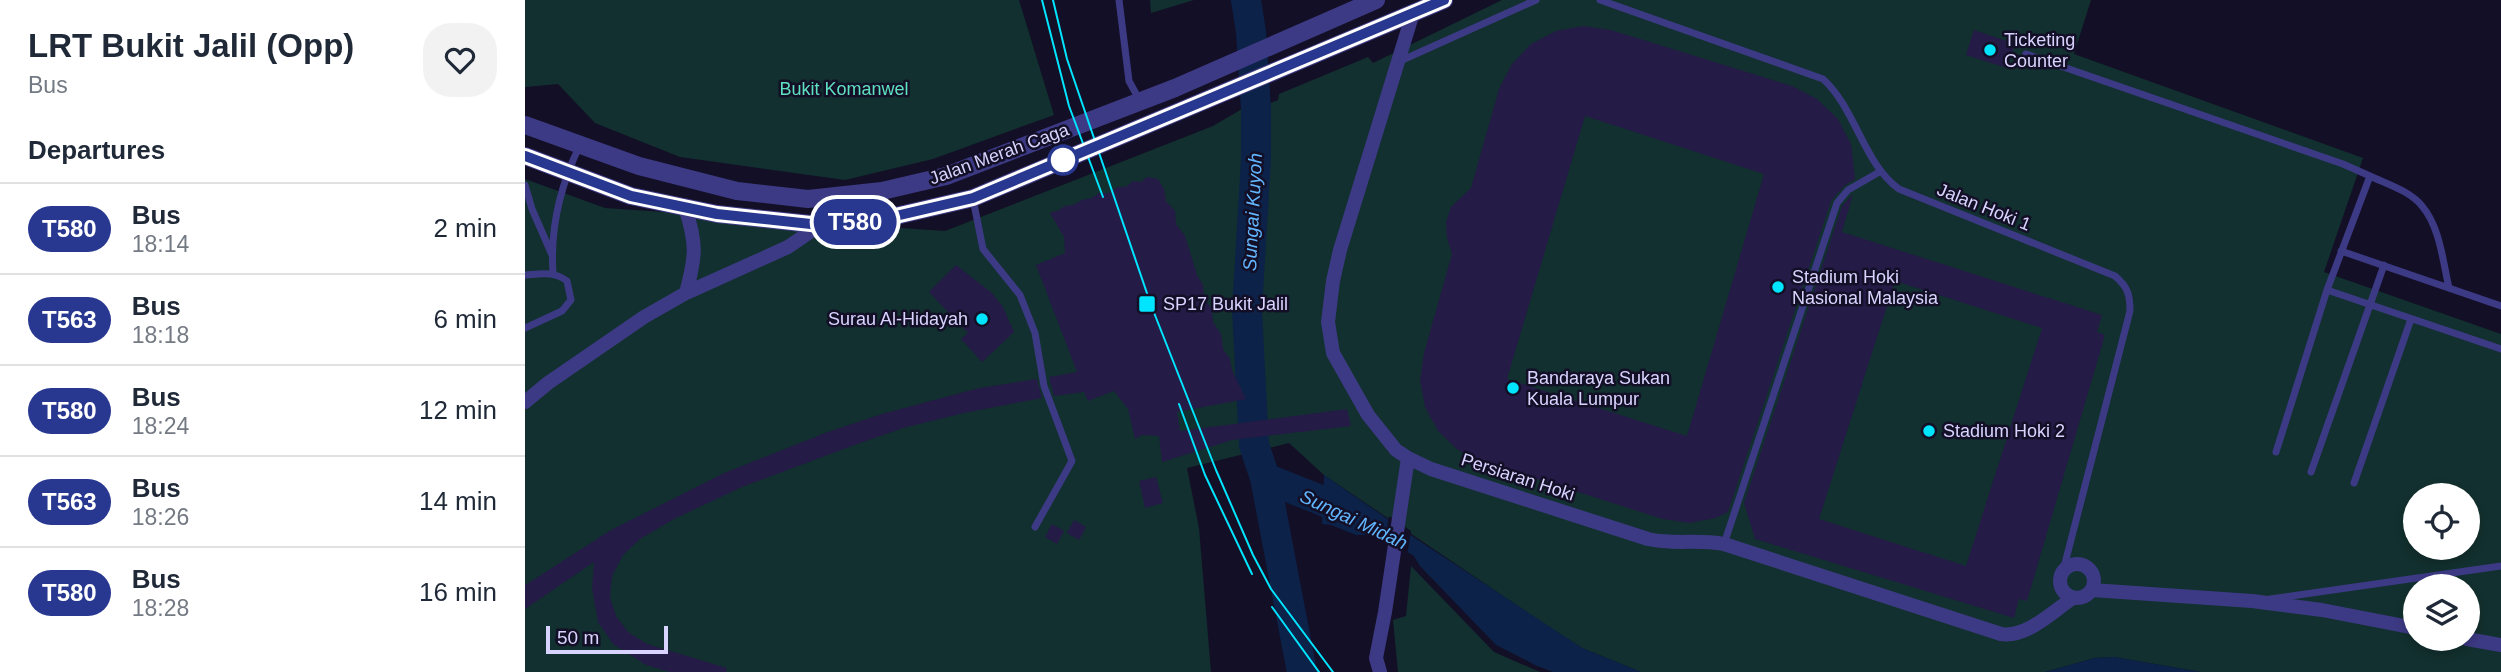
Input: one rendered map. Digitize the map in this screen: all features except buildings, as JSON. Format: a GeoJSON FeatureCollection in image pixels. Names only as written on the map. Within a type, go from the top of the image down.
{"type":"FeatureCollection","features":[{"type":"Feature","properties":{"kind":"street","name":"Jalan Merah Caga"},"geometry":{"type":"LineString","coordinates":[[525,125],[639,166],[737,191],[808,199],[882,191],[946,176],[1175,89],[1376,0]]}},
{"type":"Feature","properties":{"kind":"street","name":"Jalan Merah Caga"},"geometry":{"type":"LineString","coordinates":[[525,156],[631,196],[717,214],[820,225],[887,218],[973,198],[1444,0]]}},
{"type":"Feature","properties":{"kind":"street","name":"Persiaran Hoki"},"geometry":{"type":"LineString","coordinates":[[1413,13],[1340,250],[1328,322],[1333,353],[1340,369],[1381,433],[1408,458],[1454,477],[1648,540],[1664,543],[1692,540],[1724,544],[2011,635],[2030,627],[2073,598]]}},
{"type":"Feature","properties":{"kind":"street"},"geometry":{"type":"LineString","coordinates":[[685,207],[695,244],[695,261],[686,293]]}},
{"type":"Feature","properties":{"kind":"street"},"geometry":{"type":"LineString","coordinates":[[525,402],[623,332],[686,293],[788,247],[820,225]]}},
{"type":"Feature","properties":{"kind":"street"},"geometry":{"type":"LineString","coordinates":[[1380,672],[1376,658],[1408,458]]}},
{"type":"Feature","properties":{"kind":"street"},"geometry":{"type":"LineString","coordinates":[[2076,564],[2087,566],[2094,575],[2092,590],[2084,597],[2073,598],[2061,587],[2063,571],[2076,564]]}},
{"type":"Feature","properties":{"kind":"street"},"geometry":{"type":"LineString","coordinates":[[2092,590],[2252,601],[2322,610],[2403,626]]}},
{"type":"Feature","properties":{"kind":"street"},"geometry":{"type":"LineString","coordinates":[[2480,641],[2501,645]]}},
{"type":"Feature","properties":{"kind":"lane"},"geometry":{"type":"LineString","coordinates":[[1119,0],[1129,81],[1140,102]]}},
{"type":"Feature","properties":{"kind":"lane"},"geometry":{"type":"LineString","coordinates":[[1398,62],[1536,0]]}},
{"type":"Feature","properties":{"kind":"lane","name":"Jalan Hoki 1"},"geometry":{"type":"LineString","coordinates":[[1600,0],[1612,2],[1822,79],[1839,97],[1889,182],[1911,195],[2115,276],[2125,284],[2130,296],[2130,311],[2063,571]]}},
{"type":"Feature","properties":{"kind":"lane"},"geometry":{"type":"LineString","coordinates":[[2026,54],[2343,164],[2407,194],[2421,204],[2433,223],[2449,288]]}},
{"type":"Feature","properties":{"kind":"lane"},"geometry":{"type":"LineString","coordinates":[[553,273],[552,256],[558,211],[566,173],[580,144]]}},
{"type":"Feature","properties":{"kind":"lane"},"geometry":{"type":"LineString","coordinates":[[1724,544],[1837,203],[1848,190],[1881,171]]}},
{"type":"Feature","properties":{"kind":"lane"},"geometry":{"type":"LineString","coordinates":[[2276,452],[2327,290],[2370,176]]}},
{"type":"Feature","properties":{"kind":"lane"},"geometry":{"type":"LineString","coordinates":[[525,185],[552,256]]}},
{"type":"Feature","properties":{"kind":"lane"},"geometry":{"type":"LineString","coordinates":[[973,198],[983,249],[1020,295],[1035,333],[1044,386],[1072,461],[1035,527]]}},
{"type":"Feature","properties":{"kind":"lane"},"geometry":{"type":"LineString","coordinates":[[2341,251],[2501,306]]}},
{"type":"Feature","properties":{"kind":"lane"},"geometry":{"type":"LineString","coordinates":[[2311,472],[2384,265]]}},
{"type":"Feature","properties":{"kind":"lane"},"geometry":{"type":"LineString","coordinates":[[525,275],[553,273],[567,281],[571,300],[562,310],[525,328]]}},
{"type":"Feature","properties":{"kind":"lane"},"geometry":{"type":"LineString","coordinates":[[2327,290],[2501,349]]}},
{"type":"Feature","properties":{"kind":"lane"},"geometry":{"type":"LineString","coordinates":[[2354,483],[2411,319]]}},
{"type":"Feature","properties":{"kind":"lane"},"geometry":{"type":"LineString","coordinates":[[2252,601],[2501,566]]}},
{"type":"Feature","properties":{"kind":"green space","name":"Bukit Komanwel"},"geometry":{"type":"Polygon","coordinates":[[[525,0],[1019,0],[1054,115],[933,159],[845,180],[680,157],[595,123],[558,84],[525,87],[525,0]]]}},
{"type":"Feature","properties":{"kind":"green space"},"geometry":{"type":"Polygon","coordinates":[[[1150,0],[1194,0],[1151,13],[1150,0]]]}},
{"type":"Feature","properties":{"kind":"green space","name":"Bandaraya Sukan Kuala Lumpur"},"geometry":{"type":"Polygon","coordinates":[[[1502,0],[2091,0],[2074,54],[2363,158],[2324,272],[2501,334],[2501,672],[2201,672],[2114,657],[2095,658],[2045,672],[1641,672],[1582,648],[1543,623],[1324,475],[1289,443],[1187,468],[1199,528],[1211,672],[525,672],[525,179],[605,208],[945,231],[1213,126],[1247,106],[1246,113],[1278,100],[1279,94],[1368,57],[1373,63],[1502,0]]]}},
{"type":"Feature","properties":{"kind":"green space"},"geometry":{"type":"Polygon","coordinates":[[[1411,566],[1494,652],[1540,672],[1398,672],[1393,620],[1406,616],[1411,566]]]}},
{"type":"Feature","properties":{"kind":"water"},"geometry":{"type":"Polygon","coordinates":[[[1324,475],[1582,648],[1641,672],[1553,672],[1496,645],[1420,566],[1413,555],[1372,535],[1356,535],[1322,524],[1324,475]]]}},
{"type":"Feature","properties":{"kind":"water"},"geometry":{"type":"Polygon","coordinates":[[[2114,657],[2201,672],[2045,672],[2095,658],[2114,657]]]}},
{"type":"Feature","properties":{"kind":"pier"},"geometry":{"type":"Polygon","coordinates":[[[1389,516],[1411,531],[1407,556],[1384,545],[1389,516]]]}},
{"type":"Feature","properties":{"kind":"waterway","name":"Sungai Kuyoh"},"geometry":{"type":"LineString","coordinates":[[1246,0],[1256,109],[1256,159],[1247,310],[1254,445],[1265,478],[1302,672]]}},
{"type":"Feature","properties":{"kind":"waterway","name":"Sungai Midah"},"geometry":{"type":"LineString","coordinates":[[1265,478],[1323,501],[1360,520]]}},
{"type":"Feature","properties":{"kind":"tram line"},"geometry":{"type":"LineString","coordinates":[[1042,0],[1069,106],[1103,197]]}},
{"type":"Feature","properties":{"kind":"tram line"},"geometry":{"type":"LineString","coordinates":[[1053,0],[1067,59],[1151,305],[1216,470],[1271,589],[1333,672]]}},
{"type":"Feature","properties":{"kind":"tram line"},"geometry":{"type":"LineString","coordinates":[[1179,404],[1205,475],[1252,574]]}},
{"type":"Feature","properties":{"kind":"tram line"},"geometry":{"type":"LineString","coordinates":[[1272,607],[1319,672]]}},
{"type":"Feature","properties":{"kind":"bus line","name":"T580"},"geometry":{"type":"LineString","coordinates":[[525,156],[631,196],[717,214],[820,225],[887,218],[973,198],[1444,0]]}},
{"type":"Feature","properties":{"kind":"place","name":"Ticketing Counter"},"geometry":{"type":"Point","coordinates":[1990,50]}},
{"type":"Feature","properties":{"kind":"place","name":"Stadium Hoki Nasional Malaysia"},"geometry":{"type":"Point","coordinates":[1778,287]}},
{"type":"Feature","properties":{"kind":"place","name":"SP17 Bukit Jalil"},"geometry":{"type":"Point","coordinates":[1147,304]}},
{"type":"Feature","properties":{"kind":"place","name":"Surau Al-Hidayah"},"geometry":{"type":"Point","coordinates":[982,319]}},
{"type":"Feature","properties":{"kind":"place","name":"Bandaraya Sukan Kuala Lumpur"},"geometry":{"type":"Point","coordinates":[1513,388]}},
{"type":"Feature","properties":{"kind":"place","name":"Stadium Hoki 2"},"geometry":{"type":"Point","coordinates":[1929,431]}}]}
